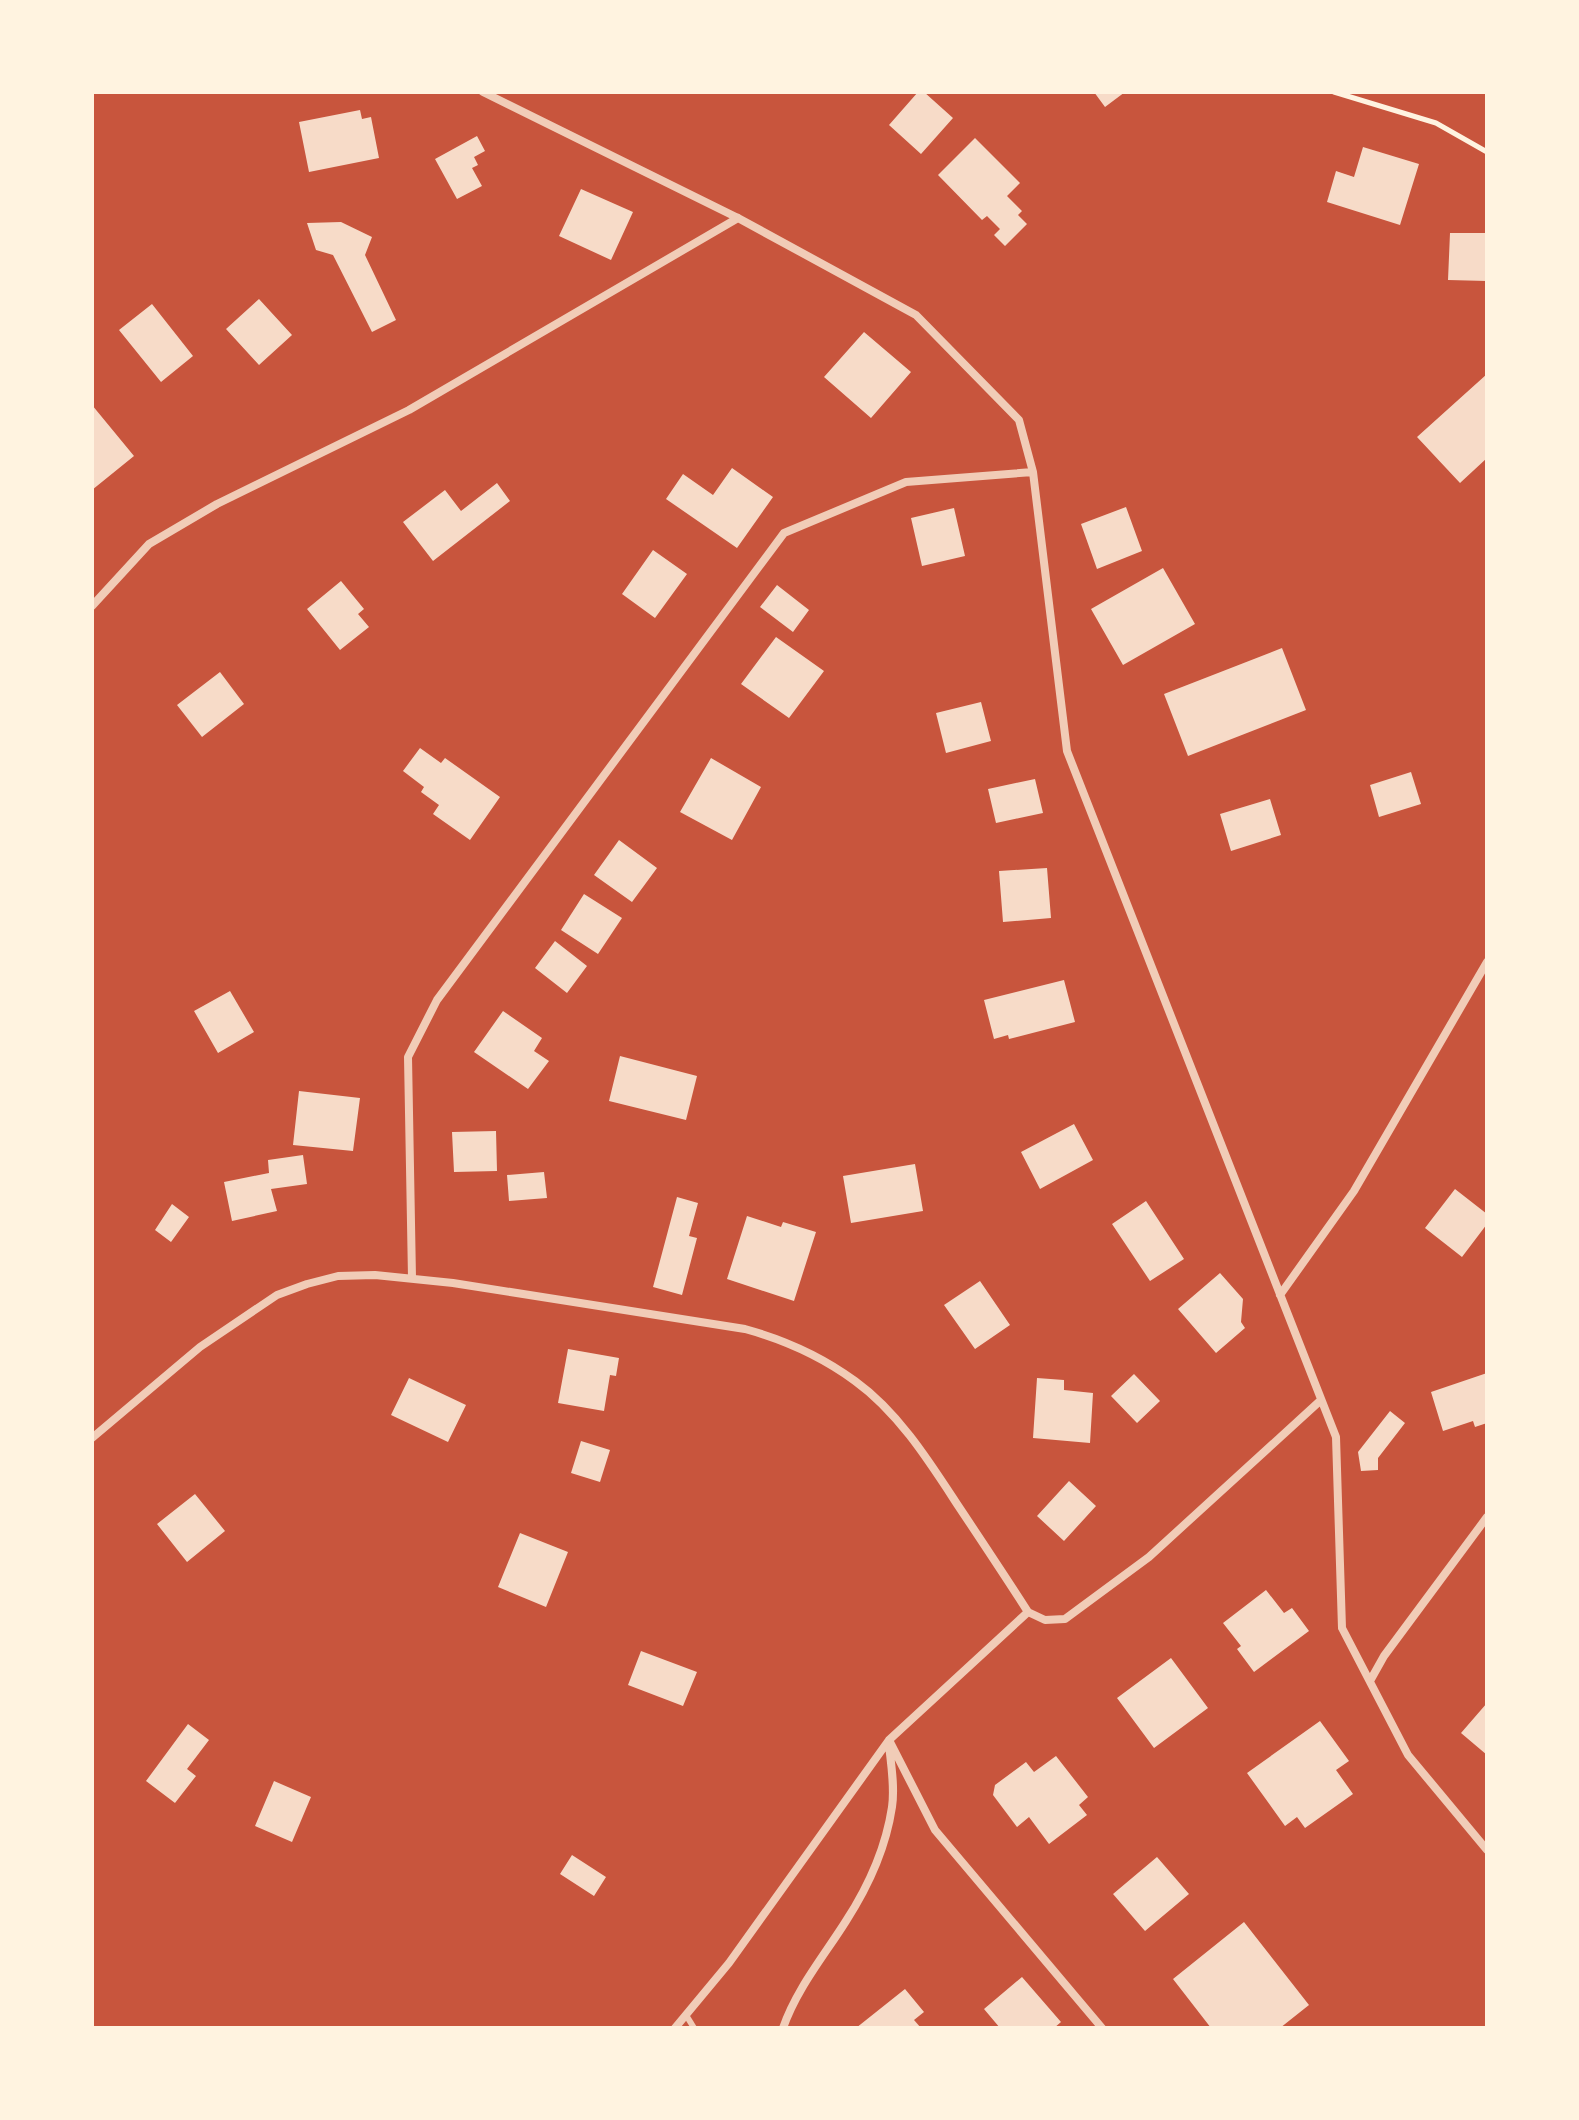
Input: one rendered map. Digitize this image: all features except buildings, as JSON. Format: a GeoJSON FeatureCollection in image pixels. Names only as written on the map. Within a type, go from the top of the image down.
{"type":"FeatureCollection","features":[{"type":"Feature","properties":{"kind":"street"},"geometry":{"type":"LineString","coordinates":[[483,92],[738,218],[916,315],[1019,420],[1033,472],[1067,751],[1336,1437],[1342,1628],[1408,1755],[1487,1850]]}},
{"type":"Feature","properties":{"kind":"street"},"geometry":{"type":"LineString","coordinates":[[92,606],[149,544],[162,536],[217,504],[409,410],[738,218]]}},
{"type":"Feature","properties":{"kind":"street"},"geometry":{"type":"LineString","coordinates":[[412,1278],[408,1057],[437,1000],[784,533],[906,482],[1033,472]]}},
{"type":"Feature","properties":{"kind":"street"},"geometry":{"type":"LineString","coordinates":[[1280,1295],[1354,1191],[1487,962]]}},
{"type":"Feature","properties":{"kind":"street"},"geometry":{"type":"LineString","coordinates":[[92,1438],[200,1347],[277,1295],[338,1276],[412,1278],[745,1329],[780,1339],[857,1382],[923,1453],[1028,1612],[1045,1620],[1065,1619],[1149,1557],[1321,1400]]}},
{"type":"Feature","properties":{"kind":"street"},"geometry":{"type":"LineString","coordinates":[[1370,1681],[1384,1656],[1487,1517]]}},
{"type":"Feature","properties":{"kind":"street"},"geometry":{"type":"LineString","coordinates":[[675,2028],[729,1963],[889,1740],[1028,1612]]}},
{"type":"Feature","properties":{"kind":"street"},"geometry":{"type":"LineString","coordinates":[[783,2028],[813,1968],[846,1922],[866,1887],[883,1844],[892,1805],[889,1740]]}},
{"type":"Feature","properties":{"kind":"street"},"geometry":{"type":"LineString","coordinates":[[889,1740],[935,1830],[1102,2028]]}},
{"type":"Feature","properties":{"kind":"lane"},"geometry":{"type":"LineString","coordinates":[[686,2015],[694,2028]]}},
{"type":"Feature","properties":{"kind":"path"},"geometry":{"type":"LineString","coordinates":[[1334,92],[1436,123],[1487,152]]}}]}
